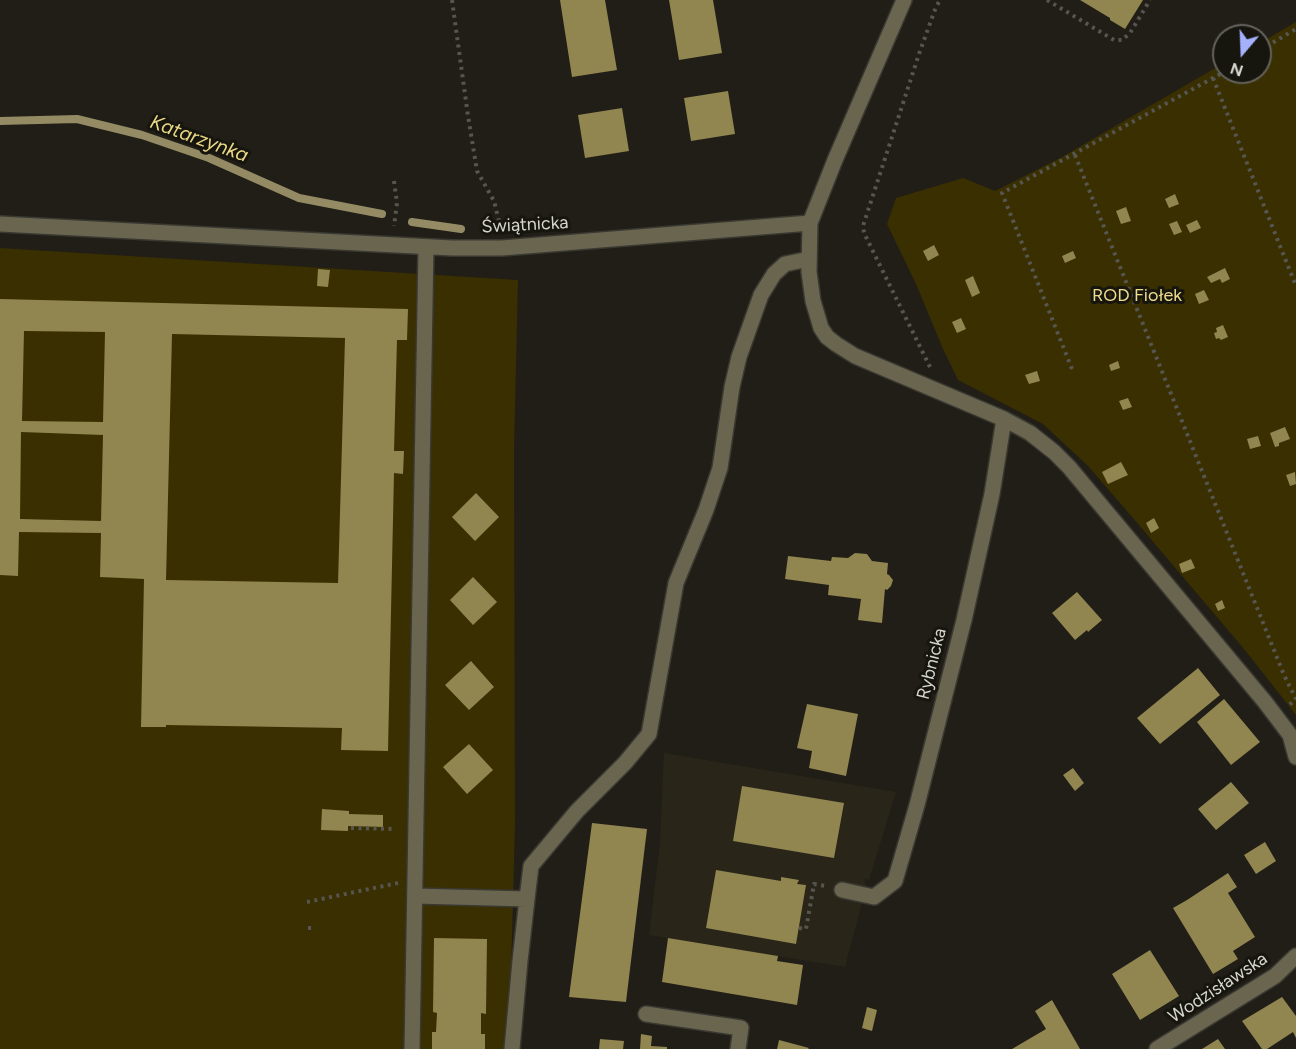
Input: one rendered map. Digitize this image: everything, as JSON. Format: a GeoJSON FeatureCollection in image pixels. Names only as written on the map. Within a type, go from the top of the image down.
{"type":"FeatureCollection","features":[{"type":"Feature","properties":{"kind":"street"},"geometry":{"type":"LineString","coordinates":[[898,2],[810,223],[809,272],[813,301],[821,328],[827,337],[855,356],[1004,420],[1030,433],[1054,452],[1265,702],[1290,735],[1296,757]]}},
{"type":"Feature","properties":{"kind":"street","name":"Świątnicka"},"geometry":{"type":"LineString","coordinates":[[0,224],[426,247],[502,248],[810,223]]}},
{"type":"Feature","properties":{"kind":"street"},"geometry":{"type":"LineString","coordinates":[[412,1049],[426,247]]}},
{"type":"Feature","properties":{"kind":"street"},"geometry":{"type":"LineString","coordinates":[[512,1049],[531,866],[577,811],[625,763],[648,734],[676,583],[706,510],[720,468],[732,387],[739,357],[761,295],[774,274],[785,264],[809,259]]}},
{"type":"Feature","properties":{"kind":"street","name":"Rybnicka"},"geometry":{"type":"LineString","coordinates":[[842,890],[874,897],[895,880],[917,805],[964,620],[992,494],[1004,420]]}},
{"type":"Feature","properties":{"kind":"street"},"geometry":{"type":"LineString","coordinates":[[415,896],[527,899]]}},
{"type":"Feature","properties":{"kind":"street","name":"Wodzisławska"},"geometry":{"type":"LineString","coordinates":[[1157,1049],[1275,976],[1296,956]]}},
{"type":"Feature","properties":{"kind":"street"},"geometry":{"type":"LineString","coordinates":[[646,1014],[741,1028],[738,1049]]}},
{"type":"Feature","properties":{"kind":"path"},"geometry":{"type":"LineString","coordinates":[[452,0],[477,171],[494,201],[500,225]]}},
{"type":"Feature","properties":{"kind":"path"},"geometry":{"type":"LineString","coordinates":[[934,375],[864,233],[863,226],[920,51],[940,0]]}},
{"type":"Feature","properties":{"kind":"path"},"geometry":{"type":"LineString","coordinates":[[1047,0],[1114,40],[1122,40],[1130,33],[1150,0]]}},
{"type":"Feature","properties":{"kind":"path"},"geometry":{"type":"LineString","coordinates":[[1272,43],[1296,29]]}},
{"type":"Feature","properties":{"kind":"path"},"geometry":{"type":"LineString","coordinates":[[1072,369],[1002,194],[1212,79]]}},
{"type":"Feature","properties":{"kind":"path"},"geometry":{"type":"LineString","coordinates":[[1215,84],[1296,286]]}},
{"type":"Feature","properties":{"kind":"path"},"geometry":{"type":"LineString","coordinates":[[1075,154],[1284,675],[1296,699],[1288,705]]}},
{"type":"Feature","properties":{"kind":"path"},"geometry":{"type":"LineString","coordinates":[[392,245],[397,203],[393,182]]}},
{"type":"Feature","properties":{"kind":"path"},"geometry":{"type":"LineString","coordinates":[[351,828],[399,831]]}},
{"type":"Feature","properties":{"kind":"path"},"geometry":{"type":"LineString","coordinates":[[307,902],[407,881],[407,896],[415,896]]}},
{"type":"Feature","properties":{"kind":"path"},"geometry":{"type":"LineString","coordinates":[[799,928],[806,929],[814,884],[842,890]]}},
{"type":"Feature","properties":{"kind":"path"},"geometry":{"type":"LineString","coordinates":[[308,928],[315,928]]}},
{"type":"Feature","properties":{"kind":"shaded area"},"geometry":{"type":"Polygon","coordinates":[[[664,753],[896,792],[869,880],[864,879],[866,885],[864,895],[845,967],[649,935],[660,844],[664,753]]]}},
{"type":"Feature","properties":{"kind":"green space","name":"ROD Fiołek"},"geometry":{"type":"Polygon","coordinates":[[[1296,22],[1296,715],[1244,649],[1088,466],[1043,424],[958,380],[887,224],[896,198],[963,178],[995,191],[1062,157],[1212,70],[1212,84],[1272,84],[1272,36],[1296,22]]]}},
{"type":"Feature","properties":{"kind":"green space"},"geometry":{"type":"Polygon","coordinates":[[[0,248],[518,280],[514,451],[515,825],[509,1049],[0,1049],[0,248]]]}},
{"type":"Feature","properties":{"kind":"building"},"geometry":{"type":"Polygon","coordinates":[[[560,0],[605,0],[617,70],[572,77],[560,0]]]}},
{"type":"Feature","properties":{"kind":"building"},"geometry":{"type":"Polygon","coordinates":[[[669,0],[713,0],[722,53],[679,60],[669,0]]]}},
{"type":"Feature","properties":{"kind":"building"},"geometry":{"type":"Polygon","coordinates":[[[1080,0],[1143,0],[1125,29],[1080,0]]]}},
{"type":"Feature","properties":{"kind":"building"},"geometry":{"type":"Polygon","coordinates":[[[728,91],[735,134],[691,141],[684,98],[728,91]]]}},
{"type":"Feature","properties":{"kind":"building"},"geometry":{"type":"Polygon","coordinates":[[[622,108],[629,151],[585,158],[578,115],[622,108]]]}},
{"type":"Feature","properties":{"kind":"building"},"geometry":{"type":"Polygon","coordinates":[[[1175,194],[1179,204],[1169,208],[1165,199],[1175,194]]]}},
{"type":"Feature","properties":{"kind":"building"},"geometry":{"type":"Polygon","coordinates":[[[1126,207],[1131,221],[1121,224],[1116,211],[1126,207]]]}},
{"type":"Feature","properties":{"kind":"building"},"geometry":{"type":"Polygon","coordinates":[[[1197,220],[1201,228],[1190,233],[1186,225],[1197,220]]]}},
{"type":"Feature","properties":{"kind":"building"},"geometry":{"type":"Polygon","coordinates":[[[1177,221],[1182,232],[1174,235],[1169,224],[1177,221]]]}},
{"type":"Feature","properties":{"kind":"building"},"geometry":{"type":"Polygon","coordinates":[[[934,245],[939,255],[928,261],[923,251],[934,245]]]}},
{"type":"Feature","properties":{"kind":"building"},"geometry":{"type":"Polygon","coordinates":[[[1073,251],[1076,258],[1065,263],[1062,256],[1073,251]]]}},
{"type":"Feature","properties":{"kind":"building"},"geometry":{"type":"Polygon","coordinates":[[[1225,268],[1230,279],[1222,283],[1220,279],[1211,283],[1207,277],[1225,268]]]}},
{"type":"Feature","properties":{"kind":"building"},"geometry":{"type":"Polygon","coordinates":[[[318,269],[330,270],[328,287],[317,286],[318,269]]]}},
{"type":"Feature","properties":{"kind":"building"},"geometry":{"type":"Polygon","coordinates":[[[973,276],[980,293],[972,297],[965,280],[973,276]]]}},
{"type":"Feature","properties":{"kind":"building"},"geometry":{"type":"Polygon","coordinates":[[[1204,290],[1209,300],[1199,304],[1195,294],[1204,290]]]}},
{"type":"Feature","properties":{"kind":"building"},"geometry":{"type":"Polygon","coordinates":[[[0,299],[408,309],[407,340],[397,340],[394,451],[404,451],[403,474],[394,473],[388,751],[341,750],[342,728],[166,725],[166,727],[141,727],[144,579],[100,577],[101,533],[19,532],[18,576],[0,575],[0,299]],[[24,331],[22,421],[103,422],[105,332],[24,331]],[[172,334],[166,580],[338,583],[345,338],[172,334]],[[21,432],[20,519],[101,521],[103,435],[21,432]]]}},
{"type":"Feature","properties":{"kind":"building"},"geometry":{"type":"Polygon","coordinates":[[[961,318],[966,329],[957,333],[952,322],[961,318]]]}},
{"type":"Feature","properties":{"kind":"building"},"geometry":{"type":"Polygon","coordinates":[[[1223,325],[1228,337],[1221,340],[1216,339],[1214,333],[1217,332],[1216,328],[1223,325]]]}},
{"type":"Feature","properties":{"kind":"building"},"geometry":{"type":"Polygon","coordinates":[[[1118,361],[1120,368],[1111,371],[1109,365],[1118,361]]]}},
{"type":"Feature","properties":{"kind":"building"},"geometry":{"type":"Polygon","coordinates":[[[1037,371],[1040,381],[1029,384],[1025,375],[1037,371]]]}},
{"type":"Feature","properties":{"kind":"building"},"geometry":{"type":"Polygon","coordinates":[[[1128,398],[1132,407],[1123,410],[1119,401],[1128,398]]]}},
{"type":"Feature","properties":{"kind":"building"},"geometry":{"type":"Polygon","coordinates":[[[1285,427],[1290,439],[1275,447],[1270,433],[1285,427]]]}},
{"type":"Feature","properties":{"kind":"building"},"geometry":{"type":"Polygon","coordinates":[[[1258,436],[1261,446],[1250,449],[1247,439],[1258,436]]]}},
{"type":"Feature","properties":{"kind":"building"},"geometry":{"type":"Polygon","coordinates":[[[1121,462],[1128,475],[1108,484],[1102,472],[1121,462]]]}},
{"type":"Feature","properties":{"kind":"building"},"geometry":{"type":"Polygon","coordinates":[[[1295,472],[1296,484],[1290,486],[1286,475],[1295,472]]]}},
{"type":"Feature","properties":{"kind":"building"},"geometry":{"type":"Polygon","coordinates":[[[476,493],[499,517],[475,541],[452,517],[476,493]]]}},
{"type":"Feature","properties":{"kind":"building"},"geometry":{"type":"Polygon","coordinates":[[[1154,518],[1159,528],[1151,533],[1146,523],[1154,518]]]}},
{"type":"Feature","properties":{"kind":"building"},"geometry":{"type":"Polygon","coordinates":[[[855,553],[867,554],[872,561],[888,563],[887,574],[893,580],[891,586],[885,589],[882,623],[858,620],[861,599],[828,595],[829,585],[785,579],[788,556],[831,561],[832,557],[848,558],[855,553]]]}},
{"type":"Feature","properties":{"kind":"building"},"geometry":{"type":"Polygon","coordinates":[[[1191,559],[1195,568],[1182,573],[1179,564],[1191,559]]]}},
{"type":"Feature","properties":{"kind":"building"},"geometry":{"type":"Polygon","coordinates":[[[473,577],[497,602],[473,625],[450,600],[473,577]]]}},
{"type":"Feature","properties":{"kind":"building"},"geometry":{"type":"Polygon","coordinates":[[[1077,592],[1102,620],[1075,640],[1052,613],[1077,592]]]}},
{"type":"Feature","properties":{"kind":"building"},"geometry":{"type":"Polygon","coordinates":[[[1222,600],[1225,608],[1218,611],[1215,604],[1222,600]]]}},
{"type":"Feature","properties":{"kind":"building"},"geometry":{"type":"Polygon","coordinates":[[[471,661],[494,687],[469,710],[445,685],[471,661]]]}},
{"type":"Feature","properties":{"kind":"building"},"geometry":{"type":"Polygon","coordinates":[[[1198,668],[1220,695],[1160,744],[1137,718],[1198,668]]]}},
{"type":"Feature","properties":{"kind":"building"},"geometry":{"type":"Polygon","coordinates":[[[1224,699],[1260,742],[1231,765],[1197,722],[1224,699]]]}},
{"type":"Feature","properties":{"kind":"building"},"geometry":{"type":"Polygon","coordinates":[[[807,704],[858,714],[846,776],[809,768],[812,751],[797,748],[807,704]]]}},
{"type":"Feature","properties":{"kind":"building"},"geometry":{"type":"Polygon","coordinates":[[[469,744],[493,770],[467,794],[443,767],[469,744]]]}},
{"type":"Feature","properties":{"kind":"building"},"geometry":{"type":"Polygon","coordinates":[[[1073,768],[1084,783],[1075,791],[1063,775],[1073,768]]]}},
{"type":"Feature","properties":{"kind":"building"},"geometry":{"type":"Polygon","coordinates":[[[1231,782],[1249,803],[1216,830],[1198,809],[1231,782]]]}},
{"type":"Feature","properties":{"kind":"building"},"geometry":{"type":"Polygon","coordinates":[[[742,786],[844,803],[834,858],[733,841],[742,786]]]}},
{"type":"Feature","properties":{"kind":"building"},"geometry":{"type":"Polygon","coordinates":[[[322,809],[349,811],[349,814],[383,815],[383,827],[348,826],[348,831],[321,830],[322,809]]]}},
{"type":"Feature","properties":{"kind":"building"},"geometry":{"type":"Polygon","coordinates":[[[592,823],[647,829],[626,1002],[569,997],[592,823]]]}},
{"type":"Feature","properties":{"kind":"building"},"geometry":{"type":"Polygon","coordinates":[[[1265,842],[1276,861],[1256,874],[1244,855],[1265,842]]]}},
{"type":"Feature","properties":{"kind":"building"},"geometry":{"type":"Polygon","coordinates":[[[716,870],[781,881],[781,877],[799,880],[797,884],[806,885],[796,944],[706,928],[716,870]]]}},
{"type":"Feature","properties":{"kind":"building"},"geometry":{"type":"Polygon","coordinates":[[[1228,873],[1237,887],[1228,893],[1255,937],[1233,951],[1238,959],[1213,974],[1173,908],[1228,873]]]}},
{"type":"Feature","properties":{"kind":"building"},"geometry":{"type":"Polygon","coordinates":[[[434,938],[487,939],[486,1014],[481,1013],[481,1034],[485,1034],[485,1049],[432,1049],[432,1032],[436,1032],[437,1013],[433,1012],[434,938]]]}},
{"type":"Feature","properties":{"kind":"building"},"geometry":{"type":"Polygon","coordinates":[[[668,938],[778,956],[777,961],[803,965],[797,1005],[662,982],[668,938]]]}},
{"type":"Feature","properties":{"kind":"building"},"geometry":{"type":"Polygon","coordinates":[[[1150,950],[1179,996],[1140,1020],[1112,974],[1150,950]]]}},
{"type":"Feature","properties":{"kind":"building"},"geometry":{"type":"Polygon","coordinates":[[[1282,997],[1296,1016],[1296,1038],[1293,1032],[1267,1049],[1262,1049],[1242,1021],[1282,997]]]}},
{"type":"Feature","properties":{"kind":"building"},"geometry":{"type":"Polygon","coordinates":[[[1052,1000],[1080,1049],[1012,1049],[1046,1029],[1035,1011],[1052,1000]]]}},
{"type":"Feature","properties":{"kind":"building"},"geometry":{"type":"Polygon","coordinates":[[[867,1007],[877,1010],[872,1031],[862,1028],[867,1007]]]}},
{"type":"Feature","properties":{"kind":"building"},"geometry":{"type":"Polygon","coordinates":[[[641,1034],[652,1036],[651,1046],[667,1047],[667,1049],[640,1049],[641,1034]]]}},
{"type":"Feature","properties":{"kind":"building"},"geometry":{"type":"Polygon","coordinates":[[[600,1039],[624,1041],[623,1049],[599,1049],[600,1039]]]}},
{"type":"Feature","properties":{"kind":"building"},"geometry":{"type":"Polygon","coordinates":[[[1218,1039],[1225,1049],[1202,1049],[1218,1039]]]}},
{"type":"Feature","properties":{"kind":"building"},"geometry":{"type":"Polygon","coordinates":[[[779,1040],[809,1048],[777,1049],[779,1040]]]}},
{"type":"Feature","properties":{"kind":"waterway","name":"Katarzynka"},"geometry":{"type":"LineString","coordinates":[[0,121],[77,119],[142,135],[209,158],[299,198],[382,214]]}},
{"type":"Feature","properties":{"kind":"waterway","name":"Katarzynka"},"geometry":{"type":"LineString","coordinates":[[412,222],[461,229]]}}]}
